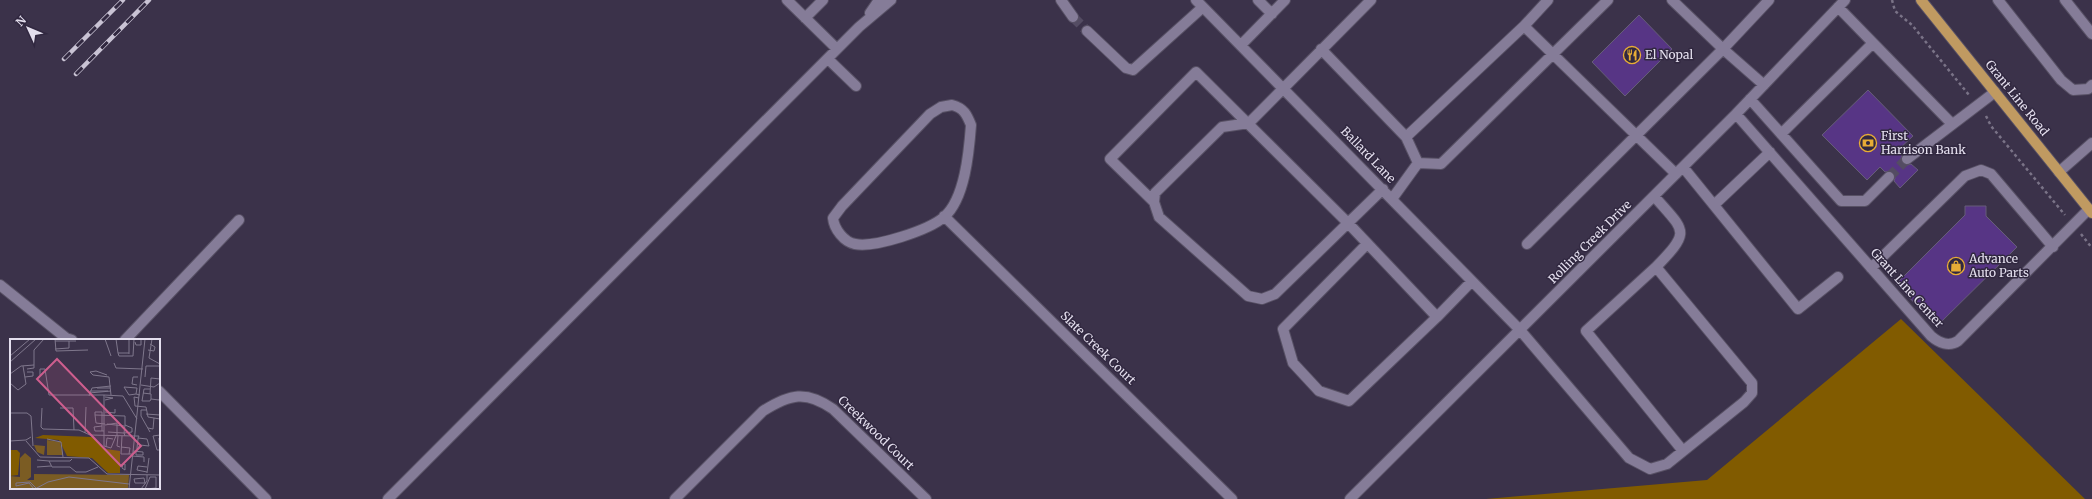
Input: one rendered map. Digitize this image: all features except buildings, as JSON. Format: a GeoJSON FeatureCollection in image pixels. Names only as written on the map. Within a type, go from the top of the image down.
{"type":"FeatureCollection","features":[{"type":"Feature","properties":{"kind":"main road","name":"Grant Line Road"},"geometry":{"type":"LineString","coordinates":[[1921,0],[2090,211]]}},
{"type":"Feature","properties":{"kind":"street"},"geometry":{"type":"LineString","coordinates":[[788,0],[838,49]]}},
{"type":"Feature","properties":{"kind":"street"},"geometry":{"type":"LineString","coordinates":[[806,18],[823,0]]}},
{"type":"Feature","properties":{"kind":"street"},"geometry":{"type":"LineString","coordinates":[[859,27],[879,0]]}},
{"type":"Feature","properties":{"kind":"street"},"geometry":{"type":"LineString","coordinates":[[388,499],[859,27],[891,0]]}},
{"type":"Feature","properties":{"kind":"street"},"geometry":{"type":"LineString","coordinates":[[1060,0],[1073,17]]}},
{"type":"Feature","properties":{"kind":"street"},"geometry":{"type":"LineString","coordinates":[[1258,0],[1272,14]]}},
{"type":"Feature","properties":{"kind":"street"},"geometry":{"type":"LineString","coordinates":[[1241,45],[1285,0]]}},
{"type":"Feature","properties":{"kind":"street"},"geometry":{"type":"LineString","coordinates":[[1371,0],[1283,87],[1249,123],[1222,127],[1155,193],[1154,202],[1159,217],[1248,296],[1262,299],[1275,294],[1383,189]]}},
{"type":"Feature","properties":{"kind":"street"},"geometry":{"type":"LineString","coordinates":[[1406,136],[1524,26],[1548,0]]}},
{"type":"Feature","properties":{"kind":"street"},"geometry":{"type":"LineString","coordinates":[[1418,163],[1441,164],[1608,0]]}},
{"type":"Feature","properties":{"kind":"street"},"geometry":{"type":"LineString","coordinates":[[1672,0],[1723,49],[1764,85]]}},
{"type":"Feature","properties":{"kind":"street"},"geometry":{"type":"LineString","coordinates":[[1527,244],[1637,136],[1769,0]]}},
{"type":"Feature","properties":{"kind":"street"},"geometry":{"type":"LineString","coordinates":[[1998,0],[2061,80],[2073,90],[2088,89],[2092,85]]}},
{"type":"Feature","properties":{"kind":"street"},"geometry":{"type":"LineString","coordinates":[[2065,0],[2092,34]]}},
{"type":"Feature","properties":{"kind":"street"},"geometry":{"type":"LineString","coordinates":[[1087,31],[1126,68],[1134,70],[1200,3]]}},
{"type":"Feature","properties":{"kind":"street","name":"Ballard Lane"},"geometry":{"type":"LineString","coordinates":[[1200,3],[1520,330],[1629,458],[1650,469],[1667,464],[1744,402],[1752,393],[1752,383],[1656,267]]}},
{"type":"Feature","properties":{"kind":"street"},"geometry":{"type":"LineString","coordinates":[[1841,4],[1873,43],[1952,124]]}},
{"type":"Feature","properties":{"kind":"street","name":"Rolling Creek Drive"},"geometry":{"type":"LineString","coordinates":[[1350,499],[1736,114],[1841,4]]}},
{"type":"Feature","properties":{"kind":"street"},"geometry":{"type":"LineString","coordinates":[[1524,26],[1637,136],[1679,171],[1714,205],[1798,308],[1838,277]]}},
{"type":"Feature","properties":{"kind":"street"},"geometry":{"type":"LineString","coordinates":[[1781,134],[1873,43]]}},
{"type":"Feature","properties":{"kind":"street"},"geometry":{"type":"LineString","coordinates":[[1321,49],[1406,136],[1418,163]]}},
{"type":"Feature","properties":{"kind":"street"},"geometry":{"type":"LineString","coordinates":[[828,59],[856,86]]}},
{"type":"Feature","properties":{"kind":"street"},"geometry":{"type":"LineString","coordinates":[[1154,202],[1110,159],[1196,72],[1348,223],[1437,317]]}},
{"type":"Feature","properties":{"kind":"street"},"geometry":{"type":"LineString","coordinates":[[1907,159],[1995,92]]}},
{"type":"Feature","properties":{"kind":"street"},"geometry":{"type":"LineString","coordinates":[[1750,99],[1841,201],[1865,201],[1889,177]]}},
{"type":"Feature","properties":{"kind":"street"},"geometry":{"type":"LineString","coordinates":[[952,105],[960,108],[967,115],[971,125],[969,146],[959,196],[944,216],[915,232],[864,245],[853,244],[843,236],[834,226],[833,218],[930,114],[941,107],[952,105]]}},
{"type":"Feature","properties":{"kind":"street","name":"Grant Line Center"},"geometry":{"type":"LineString","coordinates":[[1736,114],[1931,336],[1940,342],[1950,344],[1958,341],[2074,225],[2090,211]]}},
{"type":"Feature","properties":{"kind":"street"},"geometry":{"type":"LineString","coordinates":[[2059,172],[2092,142]]}},
{"type":"Feature","properties":{"kind":"street"},"geometry":{"type":"LineString","coordinates":[[1714,205],[1770,152]]}},
{"type":"Feature","properties":{"kind":"street"},"geometry":{"type":"LineString","coordinates":[[1392,199],[1418,163]]}},
{"type":"Feature","properties":{"kind":"street"},"geometry":{"type":"LineString","coordinates":[[1871,268],[1965,176],[1981,170],[1991,174],[2052,247]]}},
{"type":"Feature","properties":{"kind":"street"},"geometry":{"type":"LineString","coordinates":[[1654,196],[1681,227],[1681,238],[1674,248],[1656,267],[1586,331],[1683,451]]}},
{"type":"Feature","properties":{"kind":"street","name":"Slate Creek Court"},"geometry":{"type":"LineString","coordinates":[[944,216],[1232,499]]}},
{"type":"Feature","properties":{"kind":"street"},"geometry":{"type":"LineString","coordinates":[[126,339],[239,220]]}},
{"type":"Feature","properties":{"kind":"street"},"geometry":{"type":"LineString","coordinates":[[1367,244],[1283,329],[1292,363],[1319,391],[1349,400],[1437,317],[1472,281]]}},
{"type":"Feature","properties":{"kind":"street"},"geometry":{"type":"LineString","coordinates":[[0,285],[69,339]]}},
{"type":"Feature","properties":{"kind":"street"},"geometry":{"type":"LineString","coordinates":[[160,392],[266,499]]}},
{"type":"Feature","properties":{"kind":"street","name":"Creekwood Court"},"geometry":{"type":"LineString","coordinates":[[675,499],[763,411],[777,402],[792,396],[807,396],[820,400],[839,414],[926,499]]}},
{"type":"Feature","properties":{"kind":"path"},"geometry":{"type":"LineString","coordinates":[[1892,0],[1895,11],[1912,25],[1978,105],[1991,126],[2092,248]]}},
{"type":"Feature","properties":{"kind":"shaded area"},"geometry":{"type":"Polygon","coordinates":[[[1901,319],[2085,499],[1486,499],[1707,480],[1901,319]]]}},
{"type":"Feature","properties":{"kind":"tunnel"},"geometry":{"type":"LineString","coordinates":[[1073,17],[1087,31]]}},
{"type":"Feature","properties":{"kind":"tunnel"},"geometry":{"type":"LineString","coordinates":[[1889,177],[1907,159]]}},
{"type":"Feature","properties":{"kind":"railway"},"geometry":{"type":"LineString","coordinates":[[64,59],[123,0]]}},
{"type":"Feature","properties":{"kind":"railway"},"geometry":{"type":"LineString","coordinates":[[76,74],[149,0]]}},
{"type":"Feature","properties":{"kind":"place","name":"El Nopal"},"geometry":{"type":"Point","coordinates":[1632,55]}},
{"type":"Feature","properties":{"kind":"place","name":"First Harrison Bank"},"geometry":{"type":"Point","coordinates":[1868,143]}},
{"type":"Feature","properties":{"kind":"place","name":"Advance Auto Parts"},"geometry":{"type":"Point","coordinates":[1956,266]}}]}
